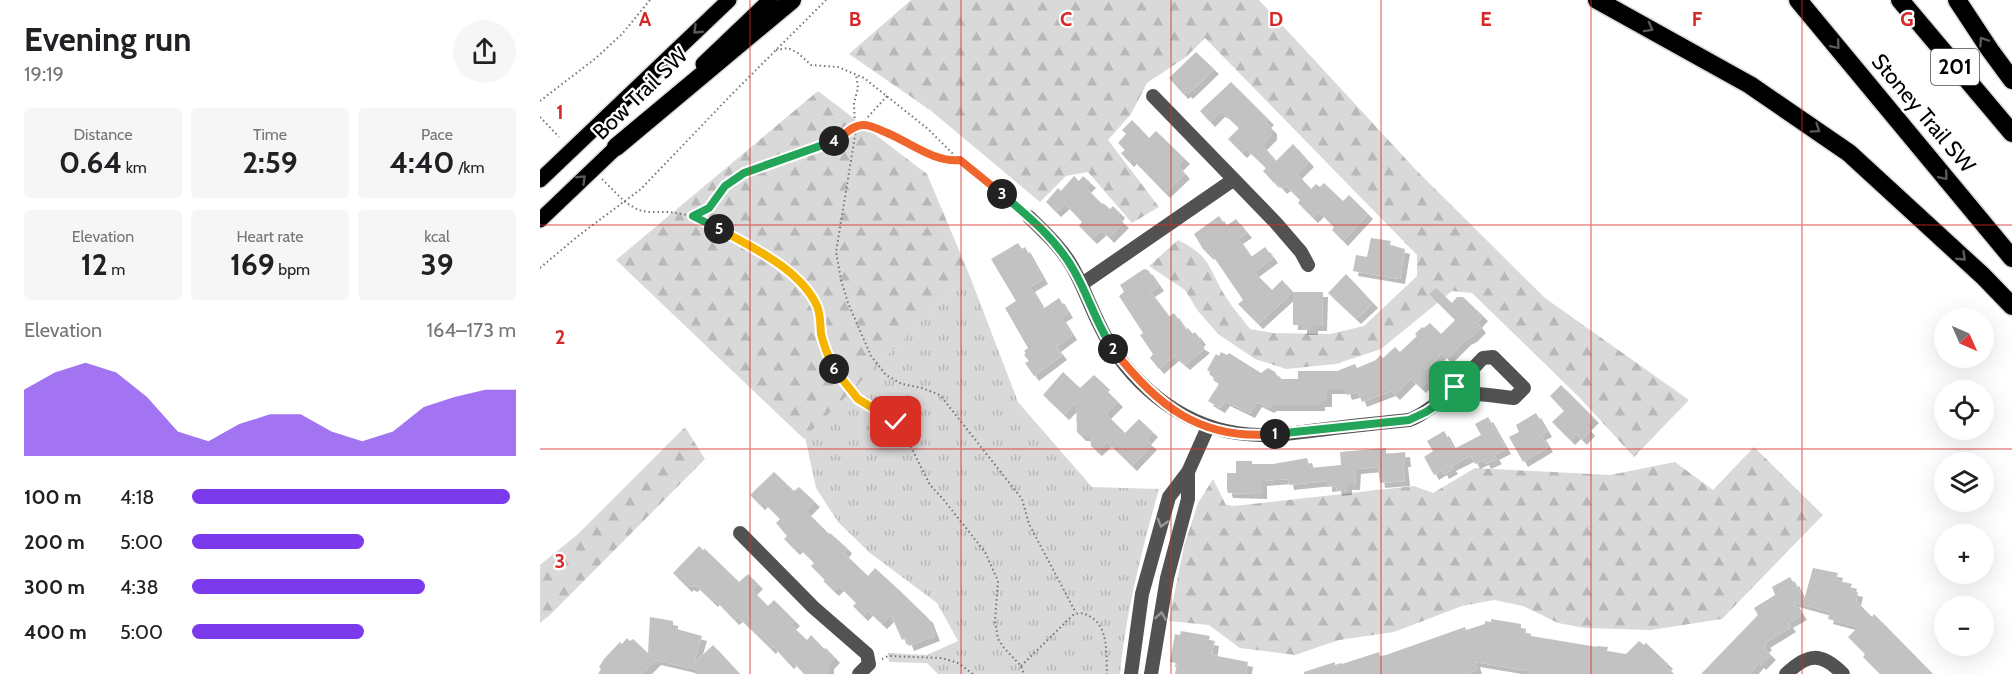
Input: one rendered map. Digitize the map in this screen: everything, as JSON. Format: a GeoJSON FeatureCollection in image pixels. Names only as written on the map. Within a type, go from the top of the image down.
{"type":"FeatureCollection","features":[{"type":"Feature","properties":{"kind":"highway"},"geometry":{"type":"LineString","coordinates":[[616,147],[792,0]]}},
{"type":"Feature","properties":{"kind":"highway"},"geometry":{"type":"LineString","coordinates":[[1598,0],[1750,85],[1850,153],[2012,306]]}},
{"type":"Feature","properties":{"kind":"highway","name":"Stoney Trail SW"},"geometry":{"type":"LineString","coordinates":[[1798,0],[2012,258]]}},
{"type":"Feature","properties":{"kind":"highway","name":"201"},"geometry":{"type":"LineString","coordinates":[[1900,0],[2012,133]]}},
{"type":"Feature","properties":{"kind":"highway"},"geometry":{"type":"LineString","coordinates":[[1957,0],[2012,80]]}},
{"type":"Feature","properties":{"kind":"main road","name":"Bow Trail SW"},"geometry":{"type":"LineString","coordinates":[[540,180],[729,0]]}},
{"type":"Feature","properties":{"kind":"main road","name":"Bow Trail SW"},"geometry":{"type":"LineString","coordinates":[[540,220],[770,0]]}},
{"type":"Feature","properties":{"kind":"street"},"geometry":{"type":"LineString","coordinates":[[1153,96],[1276,223],[1301,252],[1308,265]]}},
{"type":"Feature","properties":{"kind":"street"},"geometry":{"type":"LineString","coordinates":[[1082,284],[1233,180]]}},
{"type":"Feature","properties":{"kind":"street"},"geometry":{"type":"LineString","coordinates":[[1029,217],[1061,250],[1082,284],[1111,346],[1132,374],[1164,404],[1179,414],[1208,427],[1236,434],[1262,435],[1409,420],[1450,396],[1455,387],[1483,358],[1493,357],[1524,388],[1514,398],[1480,394],[1450,396]]}},
{"type":"Feature","properties":{"kind":"street"},"geometry":{"type":"LineString","coordinates":[[1131,674],[1142,594],[1169,497],[1188,472],[1208,427]]}},
{"type":"Feature","properties":{"kind":"street"},"geometry":{"type":"LineString","coordinates":[[1152,674],[1167,578],[1188,499],[1188,472]]}},
{"type":"Feature","properties":{"kind":"street"},"geometry":{"type":"LineString","coordinates":[[740,533],[813,607],[867,654],[863,669]]}},
{"type":"Feature","properties":{"kind":"street"},"geometry":{"type":"LineString","coordinates":[[1786,674],[1797,663],[1809,658],[1828,661],[1843,674]]}},
{"type":"Feature","properties":{"kind":"path"},"geometry":{"type":"LineString","coordinates":[[540,101],[622,34],[650,0]]}},
{"type":"Feature","properties":{"kind":"path"},"geometry":{"type":"LineString","coordinates":[[540,268],[651,181],[775,50],[826,0]]}},
{"type":"Feature","properties":{"kind":"path"},"geometry":{"type":"LineString","coordinates":[[775,50],[788,48],[798,53],[811,65],[838,67],[856,74],[928,129],[960,160],[1029,217]]}},
{"type":"Feature","properties":{"kind":"path"},"geometry":{"type":"LineString","coordinates":[[856,74],[858,88],[854,103],[857,128],[836,252],[848,303],[872,356],[886,375],[902,384],[940,395],[1022,499],[1029,524],[1076,613]]}},
{"type":"Feature","properties":{"kind":"path"},"geometry":{"type":"LineString","coordinates":[[857,128],[887,96]]}},
{"type":"Feature","properties":{"kind":"path"},"geometry":{"type":"LineString","coordinates":[[540,117],[559,137]]}},
{"type":"Feature","properties":{"kind":"path"},"geometry":{"type":"LineString","coordinates":[[693,216],[709,208],[725,186],[744,173],[807,152],[841,138],[863,125],[882,130],[933,154],[951,160],[960,160]]}},
{"type":"Feature","properties":{"kind":"path"},"geometry":{"type":"LineString","coordinates":[[602,179],[625,202],[638,210],[693,216],[777,261],[794,276],[817,306],[826,352],[837,375],[856,396],[896,422],[907,438],[930,485],[985,552],[998,581],[995,621],[998,639],[1021,666],[1024,674]]}},
{"type":"Feature","properties":{"kind":"path"},"geometry":{"type":"LineString","coordinates":[[1021,666],[1076,613],[1086,614],[1095,620],[1103,631],[1107,674]]}},
{"type":"Feature","properties":{"kind":"path"},"geometry":{"type":"LineString","coordinates":[[863,669],[888,656],[942,658],[958,663],[973,674]]}},
{"type":"Feature","properties":{"kind":"green space"},"geometry":{"type":"Polygon","coordinates":[[[911,0],[1259,0],[1416,170],[1545,298],[1689,400],[1634,457],[1580,398],[1472,293],[1452,291],[1381,349],[1336,364],[1286,369],[1255,359],[1218,334],[1198,311],[1185,290],[1149,266],[1178,240],[1203,257],[1227,298],[1250,329],[1273,333],[1330,334],[1364,326],[1417,276],[1417,255],[1205,38],[1186,57],[1147,83],[1131,114],[1108,140],[1159,207],[1132,223],[1088,172],[1066,176],[1040,202],[930,110],[849,54],[911,0]]]}},
{"type":"Feature","properties":{"kind":"green space"},"geometry":{"type":"Polygon","coordinates":[[[818,91],[927,174],[969,274],[804,439],[616,260],[818,91]]]}},
{"type":"Feature","properties":{"kind":"green space"},"geometry":{"type":"Polygon","coordinates":[[[969,274],[1018,402],[1092,487],[1159,489],[1130,604],[1120,674],[938,674],[927,663],[889,662],[888,653],[927,655],[958,641],[937,603],[870,553],[838,522],[816,488],[805,437],[969,274]]]}},
{"type":"Feature","properties":{"kind":"green space"},"geometry":{"type":"Polygon","coordinates":[[[685,427],[705,459],[540,623],[540,565],[578,534],[685,427]]]}},
{"type":"Feature","properties":{"kind":"green space"},"geometry":{"type":"Polygon","coordinates":[[[1754,447],[1823,515],[1722,619],[1651,630],[1585,628],[1558,623],[1523,606],[1494,600],[1462,606],[1394,632],[1339,640],[1295,655],[1240,648],[1209,625],[1169,621],[1184,546],[1198,503],[1213,479],[1226,505],[1234,506],[1414,486],[1433,493],[1475,468],[1610,475],[1675,462],[1713,490],[1754,447]]]}},
{"type":"Feature","properties":{"kind":"building"},"geometry":{"type":"Polygon","coordinates":[[[1196,52],[1214,69],[1188,94],[1186,92],[1183,94],[1169,78],[1196,52]]]}},
{"type":"Feature","properties":{"kind":"building"},"geometry":{"type":"Polygon","coordinates":[[[1231,82],[1269,120],[1266,123],[1272,129],[1272,135],[1262,145],[1276,161],[1293,144],[1309,162],[1297,174],[1311,189],[1316,184],[1320,187],[1324,183],[1343,201],[1349,195],[1368,214],[1343,241],[1332,230],[1334,227],[1319,212],[1313,218],[1286,186],[1282,189],[1275,181],[1274,183],[1263,171],[1266,168],[1246,149],[1242,153],[1228,139],[1239,128],[1224,114],[1220,112],[1210,122],[1200,111],[1231,82]]]}},
{"type":"Feature","properties":{"kind":"building"},"geometry":{"type":"Polygon","coordinates":[[[1132,120],[1149,138],[1156,131],[1185,159],[1178,166],[1185,174],[1165,193],[1132,159],[1129,162],[1121,153],[1125,150],[1118,143],[1126,134],[1122,130],[1132,120]]]}},
{"type":"Feature","properties":{"kind":"building"},"geometry":{"type":"Polygon","coordinates":[[[1074,176],[1079,181],[1083,176],[1091,183],[1086,188],[1102,204],[1110,209],[1113,206],[1120,213],[1117,217],[1124,223],[1109,238],[1102,230],[1092,239],[1079,226],[1082,222],[1065,204],[1056,212],[1046,202],[1058,188],[1061,191],[1074,176]]]}},
{"type":"Feature","properties":{"kind":"building"},"geometry":{"type":"Polygon","coordinates":[[[1219,216],[1226,226],[1236,219],[1247,233],[1238,239],[1251,257],[1265,247],[1273,258],[1254,272],[1272,290],[1282,280],[1293,292],[1258,324],[1238,304],[1243,300],[1211,253],[1209,255],[1203,249],[1194,234],[1219,216]]]}},
{"type":"Feature","properties":{"kind":"building"},"geometry":{"type":"Polygon","coordinates":[[[1371,238],[1391,241],[1390,245],[1405,249],[1400,279],[1353,271],[1356,255],[1367,257],[1371,238]]]}},
{"type":"Feature","properties":{"kind":"building"},"geometry":{"type":"Polygon","coordinates":[[[1018,243],[1022,249],[1025,247],[1043,279],[1030,287],[1043,309],[1059,298],[1068,313],[1061,317],[1072,335],[1056,347],[1062,355],[1034,376],[1025,363],[1029,361],[1024,355],[1026,353],[1024,351],[1028,348],[1005,308],[1016,301],[991,259],[1018,243]]]}},
{"type":"Feature","properties":{"kind":"building"},"geometry":{"type":"Polygon","coordinates":[[[1144,269],[1148,270],[1159,286],[1150,292],[1169,317],[1174,313],[1186,330],[1188,328],[1193,334],[1195,332],[1201,340],[1197,343],[1205,348],[1185,365],[1174,356],[1159,369],[1150,358],[1153,354],[1140,335],[1143,333],[1119,296],[1124,292],[1120,285],[1144,269]]]}},
{"type":"Feature","properties":{"kind":"building"},"geometry":{"type":"Polygon","coordinates":[[[1346,274],[1373,303],[1356,319],[1328,293],[1346,274]]]}},
{"type":"Feature","properties":{"kind":"building"},"geometry":{"type":"Polygon","coordinates":[[[1436,288],[1452,303],[1457,297],[1463,297],[1483,316],[1477,323],[1481,328],[1472,337],[1447,359],[1442,353],[1426,370],[1432,377],[1421,388],[1411,379],[1395,395],[1391,391],[1362,402],[1358,392],[1347,395],[1345,389],[1327,389],[1327,402],[1320,402],[1320,406],[1272,406],[1269,408],[1257,402],[1250,413],[1225,401],[1220,408],[1208,401],[1219,384],[1213,380],[1214,378],[1207,370],[1216,354],[1219,356],[1221,352],[1227,355],[1229,353],[1261,373],[1268,368],[1275,372],[1279,379],[1298,379],[1298,371],[1337,371],[1355,364],[1357,368],[1376,360],[1380,355],[1383,358],[1395,347],[1400,352],[1417,336],[1415,334],[1422,327],[1430,323],[1441,334],[1455,320],[1429,294],[1436,288]]]}},
{"type":"Feature","properties":{"kind":"building"},"geometry":{"type":"Polygon","coordinates":[[[1293,292],[1323,292],[1322,326],[1313,326],[1313,330],[1302,330],[1302,325],[1293,325],[1293,292]]]}},
{"type":"Feature","properties":{"kind":"building"},"geometry":{"type":"Polygon","coordinates":[[[1063,372],[1080,388],[1094,375],[1105,385],[1103,387],[1118,402],[1106,414],[1125,433],[1139,419],[1153,432],[1146,440],[1152,445],[1132,466],[1107,442],[1097,451],[1091,446],[1090,436],[1081,436],[1077,432],[1076,403],[1064,415],[1043,395],[1063,372]]]}},
{"type":"Feature","properties":{"kind":"building"},"geometry":{"type":"Polygon","coordinates":[[[1561,385],[1594,418],[1586,426],[1590,431],[1582,440],[1576,434],[1570,440],[1552,422],[1564,411],[1550,396],[1561,385]]]}},
{"type":"Feature","properties":{"kind":"building"},"geometry":{"type":"Polygon","coordinates":[[[1536,413],[1547,432],[1541,435],[1548,447],[1523,462],[1509,437],[1519,432],[1516,425],[1536,413]]]}},
{"type":"Feature","properties":{"kind":"building"},"geometry":{"type":"Polygon","coordinates":[[[1488,417],[1506,449],[1494,455],[1497,459],[1486,464],[1484,460],[1475,464],[1471,456],[1451,466],[1453,469],[1444,474],[1442,470],[1434,475],[1424,457],[1433,451],[1427,441],[1444,431],[1454,449],[1481,435],[1475,424],[1488,417]]]}},
{"type":"Feature","properties":{"kind":"building"},"geometry":{"type":"Polygon","coordinates":[[[1386,448],[1386,454],[1405,452],[1406,462],[1403,462],[1405,481],[1380,483],[1378,467],[1356,469],[1355,485],[1347,485],[1347,490],[1337,491],[1336,486],[1327,487],[1327,481],[1289,485],[1288,479],[1262,481],[1262,494],[1228,493],[1227,490],[1227,473],[1236,473],[1236,461],[1273,464],[1307,458],[1310,468],[1341,465],[1340,452],[1386,448]]]}},
{"type":"Feature","properties":{"kind":"building"},"geometry":{"type":"Polygon","coordinates":[[[774,472],[794,491],[799,487],[815,502],[806,511],[847,548],[844,553],[868,576],[875,568],[928,618],[935,636],[909,646],[906,638],[902,640],[891,615],[882,624],[868,611],[863,616],[853,606],[856,603],[839,586],[834,591],[823,581],[825,580],[811,566],[814,563],[798,547],[795,550],[784,539],[787,536],[776,523],[780,519],[763,502],[760,505],[750,495],[774,472]]]}},
{"type":"Feature","properties":{"kind":"building"},"geometry":{"type":"Polygon","coordinates":[[[699,546],[739,582],[748,574],[758,584],[752,590],[768,606],[774,600],[795,621],[791,625],[807,640],[811,635],[824,649],[826,648],[835,658],[829,664],[829,674],[804,674],[792,661],[789,664],[773,646],[771,649],[738,617],[734,620],[715,600],[713,602],[695,585],[687,587],[673,573],[699,546]]]}},
{"type":"Feature","properties":{"kind":"building"},"geometry":{"type":"Polygon","coordinates":[[[1813,568],[1838,573],[1836,580],[1852,584],[1850,590],[1858,592],[1856,601],[1872,617],[1874,614],[1933,674],[1880,674],[1848,637],[1858,627],[1828,619],[1830,612],[1794,602],[1802,615],[1788,623],[1791,627],[1765,643],[1767,645],[1764,648],[1771,655],[1761,665],[1759,663],[1749,674],[1701,674],[1758,615],[1754,608],[1775,595],[1772,587],[1790,577],[1804,600],[1813,568]]]}},
{"type":"Feature","properties":{"kind":"building"},"geometry":{"type":"Polygon","coordinates":[[[650,617],[673,621],[673,628],[702,636],[694,663],[713,645],[740,674],[695,674],[699,670],[656,660],[642,674],[598,674],[604,659],[627,638],[630,641],[633,639],[648,653],[650,617]]]}},
{"type":"Feature","properties":{"kind":"building"},"geometry":{"type":"Polygon","coordinates":[[[1491,619],[1521,624],[1521,628],[1526,629],[1525,635],[1608,647],[1607,651],[1626,654],[1639,641],[1644,645],[1646,643],[1668,664],[1666,666],[1674,674],[1528,674],[1529,671],[1475,662],[1477,670],[1466,674],[1304,674],[1304,672],[1335,662],[1335,665],[1342,664],[1379,652],[1380,656],[1386,655],[1465,627],[1466,630],[1485,624],[1485,621],[1491,622],[1491,619]]]}},
{"type":"Feature","properties":{"kind":"building"},"geometry":{"type":"Polygon","coordinates":[[[1181,631],[1210,636],[1209,640],[1214,641],[1212,655],[1248,662],[1246,674],[1175,674],[1177,663],[1170,662],[1175,634],[1180,635],[1181,631]]]}},
{"type":"Feature","properties":{"kind":"route"},"geometry":{"type":"LineString","coordinates":[[896,422],[858,399],[837,375],[826,352],[817,306],[794,276],[777,261],[693,216],[709,208],[725,186],[744,173],[807,152],[841,138],[849,130],[862,125],[895,135],[926,152],[951,160],[960,160],[993,185],[1061,250],[1082,284],[1111,346],[1132,374],[1164,404],[1179,414],[1208,427],[1236,434],[1262,435],[1409,420],[1418,417],[1450,396],[1455,387]]}}]}
